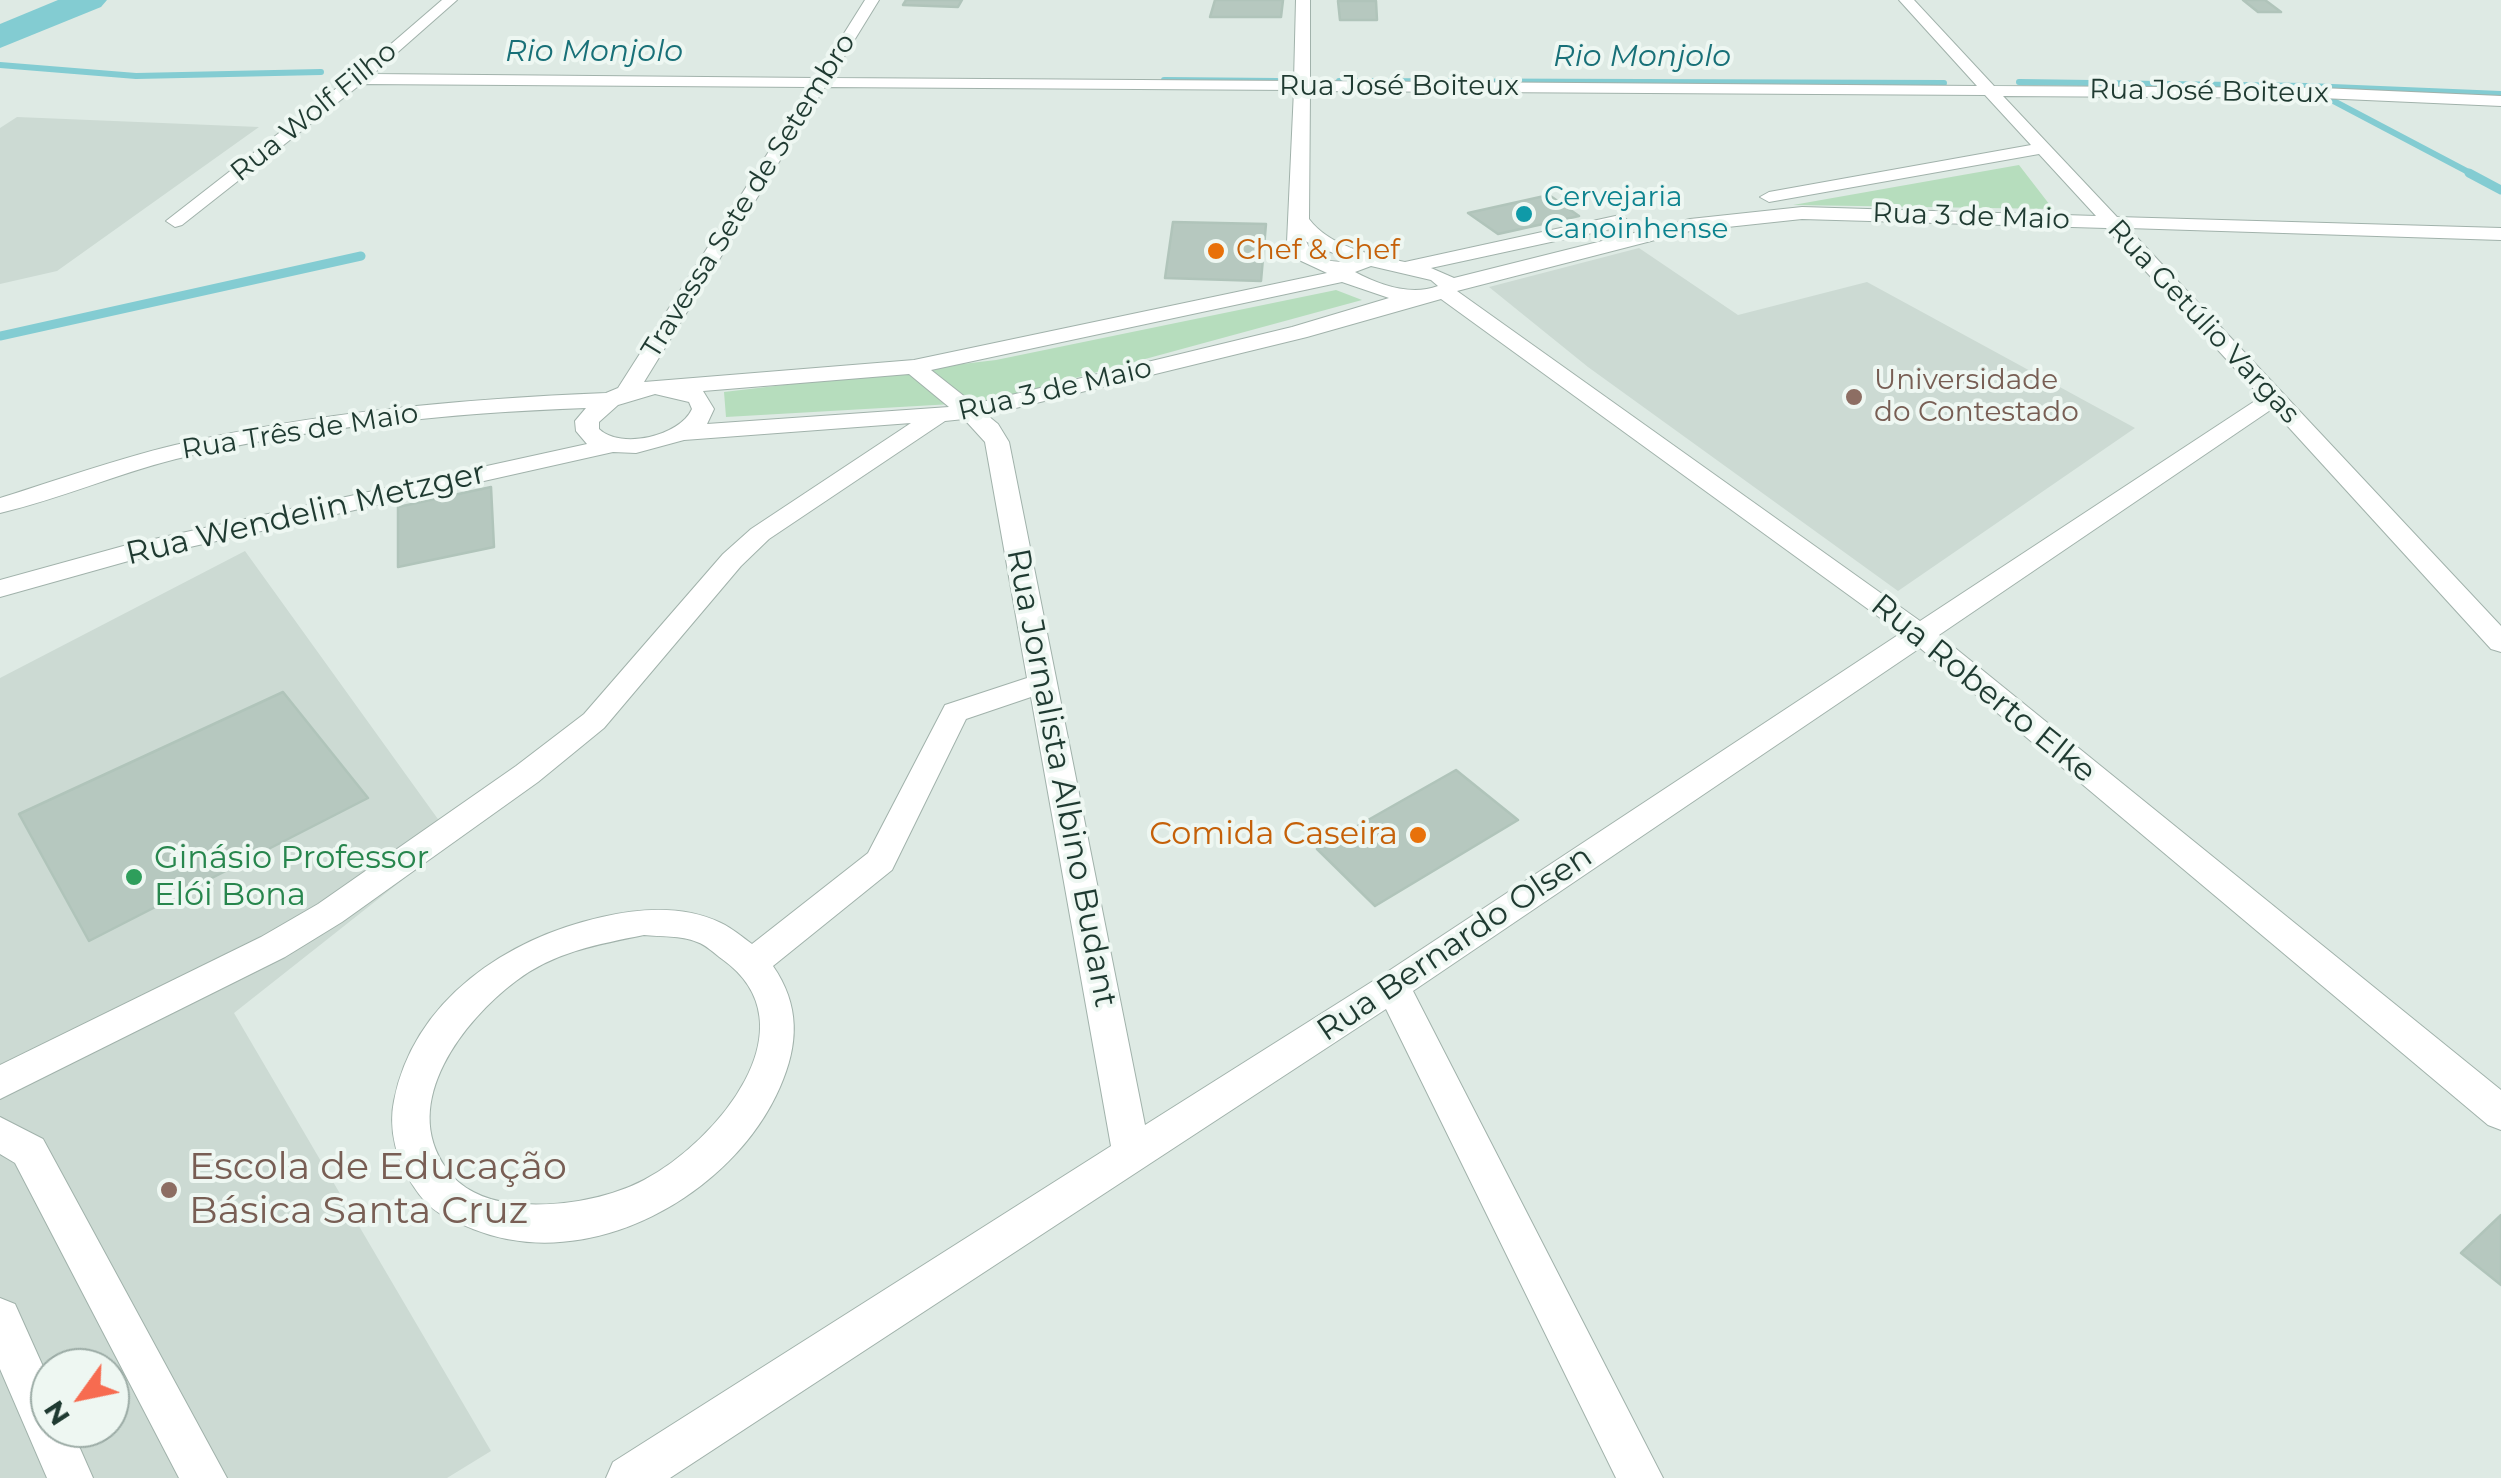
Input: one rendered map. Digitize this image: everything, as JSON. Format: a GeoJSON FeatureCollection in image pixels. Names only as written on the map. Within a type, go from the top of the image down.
{"type":"FeatureCollection","features":[{"type":"Feature","properties":{"kind":"street","name":"Rua Wolf Filho"},"geometry":{"type":"LineString","coordinates":[[176,221],[374,66],[450,0]]}},
{"type":"Feature","properties":{"kind":"street","name":"Travessa Sete de Setembro"},"geometry":{"type":"LineString","coordinates":[[613,445],[588,431],[588,421],[617,396],[872,0]]}},
{"type":"Feature","properties":{"kind":"street"},"geometry":{"type":"LineString","coordinates":[[1300,219],[1314,238],[1370,260],[1438,276],[1438,291],[1356,282],[1310,261],[1297,247],[1294,234],[1300,219],[1303,0]]}},
{"type":"Feature","properties":{"kind":"street","name":"Rua Getúlio Vargas"},"geometry":{"type":"LineString","coordinates":[[1906,0],[2501,643]]}},
{"type":"Feature","properties":{"kind":"street","name":"Rua José Boiteux"},"geometry":{"type":"LineString","coordinates":[[374,66],[822,78]]}},
{"type":"Feature","properties":{"kind":"street","name":"Rua José Boiteux"},"geometry":{"type":"LineString","coordinates":[[357,79],[2501,86]]}},
{"type":"Feature","properties":{"kind":"street","name":"Rua José Boiteux"},"geometry":{"type":"LineString","coordinates":[[1983,82],[2501,101]]}},
{"type":"Feature","properties":{"kind":"street","name":"Rua 3 de Maio"},"geometry":{"type":"LineString","coordinates":[[1406,268],[1672,211],[1782,196],[2042,148]]}},
{"type":"Feature","properties":{"kind":"street"},"geometry":{"type":"LineString","coordinates":[[1782,196],[1796,213]]}},
{"type":"Feature","properties":{"kind":"street","name":"Rua 3 de Maio"},"geometry":{"type":"LineString","coordinates":[[613,445],[636,446],[683,432],[970,412],[1299,332],[1549,259],[1690,226],[1796,213],[2501,234]]}},
{"type":"Feature","properties":{"kind":"street"},"geometry":{"type":"LineString","coordinates":[[1523,242],[1549,259]]}},
{"type":"Feature","properties":{"kind":"street","name":"Rua 3 de Maio"},"geometry":{"type":"LineString","coordinates":[[667,387],[914,367],[1345,274],[1353,263],[1370,260]]}},
{"type":"Feature","properties":{"kind":"street","name":"Rua Roberto Elke"},"geometry":{"type":"LineString","coordinates":[[1438,291],[1919,633],[2501,1114]]}},
{"type":"Feature","properties":{"kind":"street","name":"Rua Jornalista Albino Budant"},"geometry":{"type":"LineString","coordinates":[[914,367],[990,429],[997,442],[1132,1155]]}},
{"type":"Feature","properties":{"kind":"street"},"geometry":{"type":"LineString","coordinates":[[667,387],[699,398],[702,409],[698,421],[683,432]]}},
{"type":"Feature","properties":{"kind":"street","name":"Rua Três de Maio"},"geometry":{"type":"LineString","coordinates":[[0,506],[175,452],[301,428],[484,404],[617,396],[667,387]]}},
{"type":"Feature","properties":{"kind":"street","name":"Rua Bernardo Olsen"},"geometry":{"type":"LineString","coordinates":[[629,1478],[1394,986],[2274,398]]}},
{"type":"Feature","properties":{"kind":"street"},"geometry":{"type":"LineString","coordinates":[[0,1083],[273,947],[330,913],[512,784],[594,721],[732,560],[760,534],[936,416]]}},
{"type":"Feature","properties":{"kind":"street","name":"Rua Wendelin Metzger"},"geometry":{"type":"LineString","coordinates":[[0,589],[126,553],[613,445]]}},
{"type":"Feature","properties":{"kind":"street"},"geometry":{"type":"LineString","coordinates":[[755,961],[880,861],[955,712],[1043,683]]}},
{"type":"Feature","properties":{"kind":"street"},"geometry":{"type":"LineString","coordinates":[[644,922],[708,931],[755,961],[778,1010],[772,1070],[735,1134],[668,1188],[587,1220],[506,1224],[442,1196],[410,1145],[414,1082],[448,1020],[505,969],[574,935],[644,922]]}},
{"type":"Feature","properties":{"kind":"street"},"geometry":{"type":"LineString","coordinates":[[1394,986],[1640,1478]]}},
{"type":"Feature","properties":{"kind":"street"},"geometry":{"type":"LineString","coordinates":[[0,1134],[29,1152],[204,1478]]}},
{"type":"Feature","properties":{"kind":"street"},"geometry":{"type":"LineString","coordinates":[[0,1318],[70,1478]]}},
{"type":"Feature","properties":{"kind":"shaded area"},"geometry":{"type":"Polygon","coordinates":[[[17,117],[259,127],[57,271],[0,284],[0,128],[17,117]]]}},
{"type":"Feature","properties":{"kind":"shaded area","name":"Universidade do Contestado"},"geometry":{"type":"Polygon","coordinates":[[[1639,248],[1738,315],[1867,282],[2135,428],[1898,591],[1588,367],[1489,287],[1639,248]]]}},
{"type":"Feature","properties":{"kind":"shaded area","name":"Escola de Educação Básica Santa Cruz"},"geometry":{"type":"Polygon","coordinates":[[[245,551],[453,840],[234,1013],[491,1451],[447,1478],[0,1478],[0,678],[245,551]]]}},
{"type":"Feature","properties":{"kind":"green space"},"geometry":{"type":"Polygon","coordinates":[[[2019,165],[2053,209],[1793,205],[2019,165]]]}},
{"type":"Feature","properties":{"kind":"green space"},"geometry":{"type":"Polygon","coordinates":[[[1336,290],[1362,300],[987,402],[726,417],[724,392],[996,360],[1336,290]]]}},
{"type":"Feature","properties":{"kind":"building"},"geometry":{"type":"Polygon","coordinates":[[[906,0],[962,0],[958,7],[903,5],[906,0]]]}},
{"type":"Feature","properties":{"kind":"building"},"geometry":{"type":"Polygon","coordinates":[[[1215,0],[1283,0],[1281,17],[1210,17],[1215,0]]]}},
{"type":"Feature","properties":{"kind":"building"},"geometry":{"type":"Polygon","coordinates":[[[2243,0],[2265,0],[2281,12],[2258,12],[2243,0]]]}},
{"type":"Feature","properties":{"kind":"building"},"geometry":{"type":"Polygon","coordinates":[[[1338,1],[1376,1],[1377,20],[1340,20],[1338,1]]]}},
{"type":"Feature","properties":{"kind":"building","name":"Cervejaria Canoinhense"},"geometry":{"type":"Polygon","coordinates":[[[1549,195],[1579,216],[1498,234],[1468,213],[1549,195]]]}},
{"type":"Feature","properties":{"kind":"building","name":"Chef & Chef"},"geometry":{"type":"Polygon","coordinates":[[[1173,222],[1266,224],[1261,281],[1165,278],[1173,222]]]}},
{"type":"Feature","properties":{"kind":"building"},"geometry":{"type":"Polygon","coordinates":[[[491,487],[494,547],[398,567],[398,507],[491,487]]]}},
{"type":"Feature","properties":{"kind":"building","name":"Ginásio Professor Elói Bona"},"geometry":{"type":"Polygon","coordinates":[[[283,692],[368,798],[89,941],[19,814],[283,692]]]}},
{"type":"Feature","properties":{"kind":"building","name":"Comida Caseira"},"geometry":{"type":"Polygon","coordinates":[[[1456,770],[1518,820],[1375,906],[1317,849],[1456,770]]]}},
{"type":"Feature","properties":{"kind":"building"},"geometry":{"type":"Polygon","coordinates":[[[2501,1215],[2501,1285],[2461,1253],[2501,1215]]]}},
{"type":"Feature","properties":{"kind":"waterway"},"geometry":{"type":"LineString","coordinates":[[0,37],[89,0]]}},
{"type":"Feature","properties":{"kind":"waterway","name":"Rio Monjolo"},"geometry":{"type":"LineString","coordinates":[[0,65],[136,76],[321,72]]}},
{"type":"Feature","properties":{"kind":"waterway","name":"Rio Monjolo"},"geometry":{"type":"LineString","coordinates":[[1164,80],[1277,81]]}},
{"type":"Feature","properties":{"kind":"waterway","name":"Rio Monjolo"},"geometry":{"type":"LineString","coordinates":[[1339,81],[1944,83]]}},
{"type":"Feature","properties":{"kind":"waterway","name":"Rio Monjolo"},"geometry":{"type":"LineString","coordinates":[[2019,82],[2308,86],[2501,94]]}},
{"type":"Feature","properties":{"kind":"waterway"},"geometry":{"type":"LineString","coordinates":[[2326,97],[2474,175]]}},
{"type":"Feature","properties":{"kind":"waterway"},"geometry":{"type":"LineString","coordinates":[[2469,173],[2501,190]]}},
{"type":"Feature","properties":{"kind":"waterway"},"geometry":{"type":"LineString","coordinates":[[0,336],[361,256]]}},
{"type":"Feature","properties":{"kind":"place","name":"Cervejaria Canoinhense"},"geometry":{"type":"Point","coordinates":[1524,214]}},
{"type":"Feature","properties":{"kind":"place","name":"Chef & Chef"},"geometry":{"type":"Point","coordinates":[1216,251]}},
{"type":"Feature","properties":{"kind":"place","name":"Universidade do Contestado"},"geometry":{"type":"Point","coordinates":[1854,397]}},
{"type":"Feature","properties":{"kind":"place","name":"Comida Caseira"},"geometry":{"type":"Point","coordinates":[1418,835]}},
{"type":"Feature","properties":{"kind":"place","name":"Ginásio Professor Elói Bona"},"geometry":{"type":"Point","coordinates":[134,877]}},
{"type":"Feature","properties":{"kind":"place","name":"Escola de Educação Básica Santa Cruz"},"geometry":{"type":"Point","coordinates":[169,1190]}}]}
